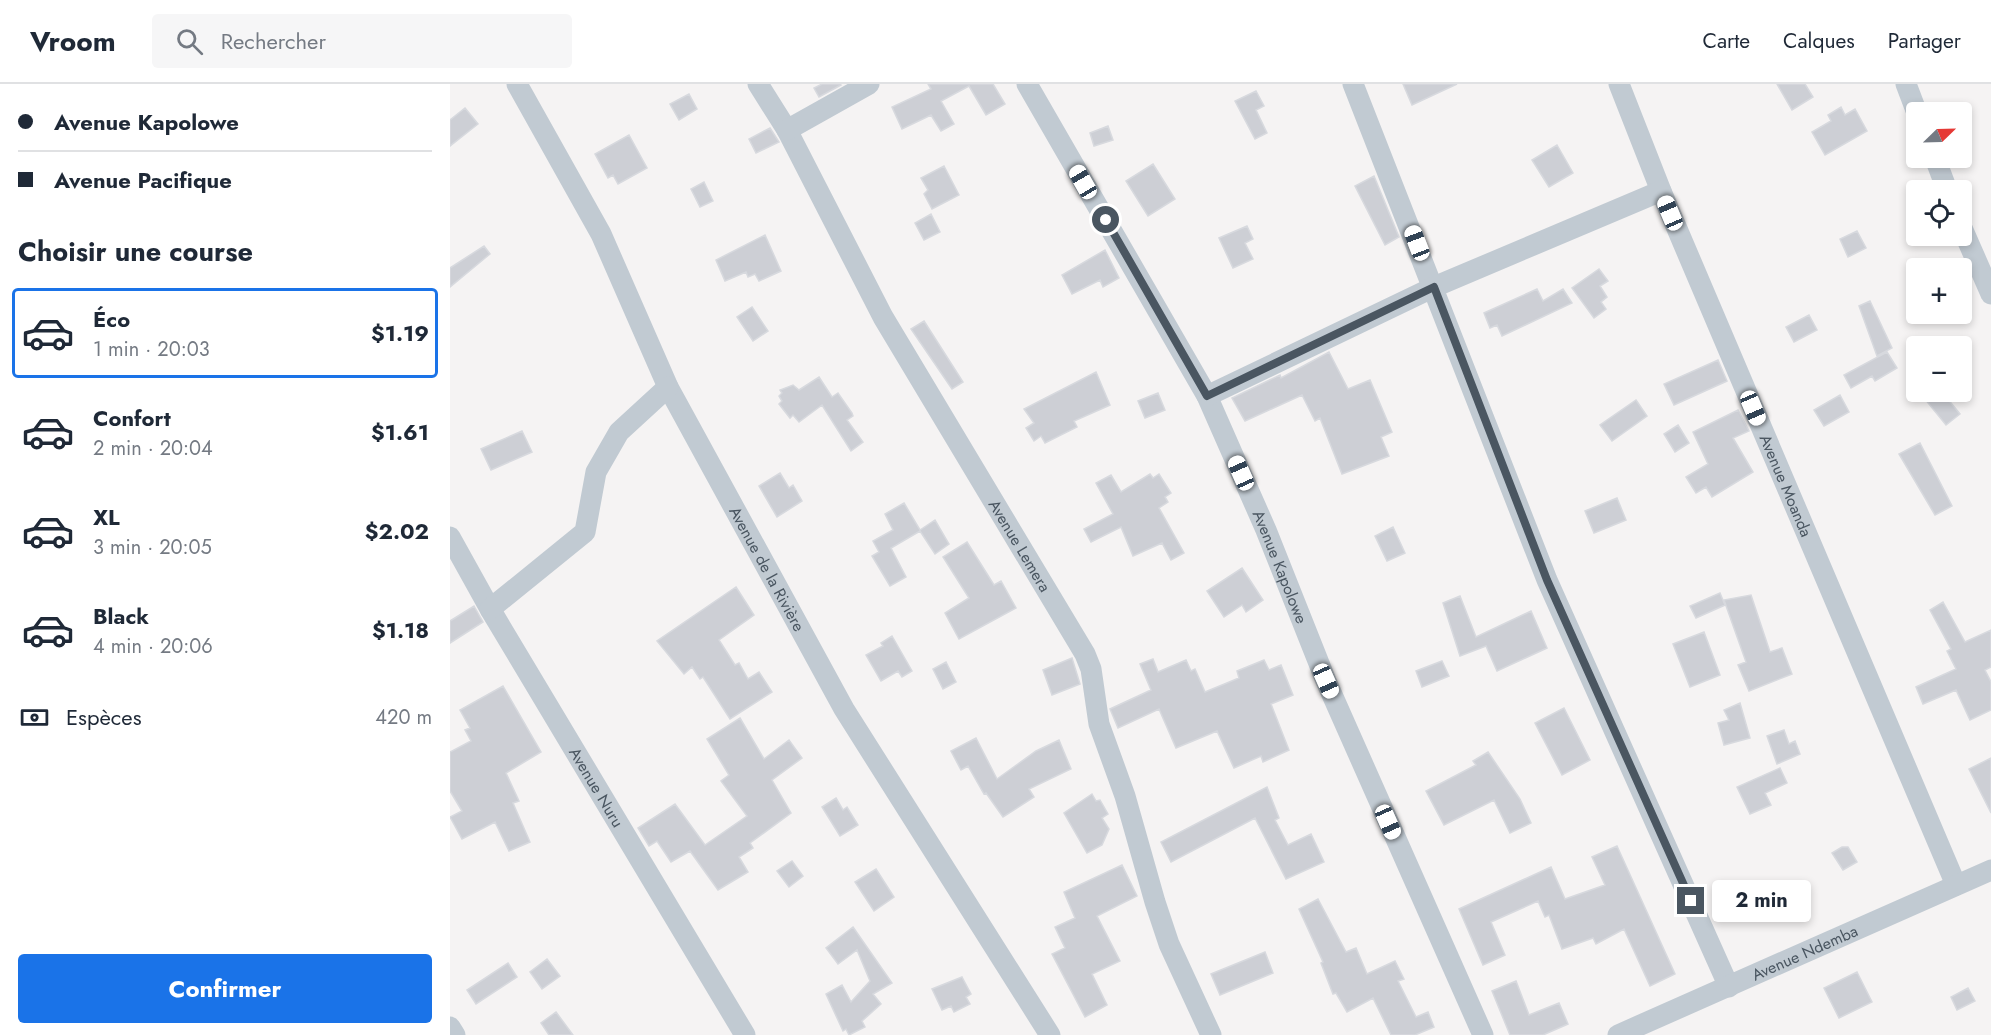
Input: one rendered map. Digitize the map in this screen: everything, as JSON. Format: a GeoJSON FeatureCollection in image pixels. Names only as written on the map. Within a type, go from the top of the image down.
{"type":"FeatureCollection","features":[{"type":"Feature","properties":{"kind":"street","name":"Avenue de la Rivière"},"geometry":{"type":"LineString","coordinates":[[517,84],[601,234],[668,387],[844,709],[1050,1035]]}},
{"type":"Feature","properties":{"kind":"street","name":"Avenue Lemera"},"geometry":{"type":"LineString","coordinates":[[758,84],[787,130],[883,317],[1085,654],[1090,669],[1099,724],[1125,796],[1155,902],[1169,944],[1211,1035]]}},
{"type":"Feature","properties":{"kind":"street"},"geometry":{"type":"LineString","coordinates":[[787,130],[870,84]]}},
{"type":"Feature","properties":{"kind":"street","name":"Avenue Kapolowe"},"geometry":{"type":"LineString","coordinates":[[1027,84],[1207,396],[1266,530],[1326,681],[1483,1035]]}},
{"type":"Feature","properties":{"kind":"street"},"geometry":{"type":"LineString","coordinates":[[1353,84],[1547,580],[1729,987]]}},
{"type":"Feature","properties":{"kind":"street","name":"Avenue Moanda"},"geometry":{"type":"LineString","coordinates":[[1618,84],[1661,191],[1956,885]]}},
{"type":"Feature","properties":{"kind":"street"},"geometry":{"type":"LineString","coordinates":[[1906,84],[1913,102]]}},
{"type":"Feature","properties":{"kind":"street"},"geometry":{"type":"LineString","coordinates":[[1207,396],[1434,287],[1661,191]]}},
{"type":"Feature","properties":{"kind":"street"},"geometry":{"type":"LineString","coordinates":[[1970,246],[1991,294]]}},
{"type":"Feature","properties":{"kind":"street"},"geometry":{"type":"LineString","coordinates":[[490,609],[585,532],[596,472],[619,432],[668,387]]}},
{"type":"Feature","properties":{"kind":"street","name":"Avenue Nuru"},"geometry":{"type":"LineString","coordinates":[[450,537],[490,609],[745,1035]]}},
{"type":"Feature","properties":{"kind":"street","name":"Avenue Ndemba"},"geometry":{"type":"LineString","coordinates":[[1618,1035],[1991,870]]}},
{"type":"Feature","properties":{"kind":"street"},"geometry":{"type":"LineString","coordinates":[[450,1027],[455,1035]]}},
{"type":"Feature","properties":{"kind":"building"},"geometry":{"type":"Polygon","coordinates":[[[822,84],[841,85],[819,97],[814,88],[822,84]]]}},
{"type":"Feature","properties":{"kind":"building"},"geometry":{"type":"Polygon","coordinates":[[[928,84],[993,84],[1005,104],[986,115],[969,86],[941,101],[954,124],[941,131],[931,115],[902,129],[892,107],[931,89],[928,84]]]}},
{"type":"Feature","properties":{"kind":"building"},"geometry":{"type":"Polygon","coordinates":[[[1403,84],[1457,84],[1412,105],[1403,84]]]}},
{"type":"Feature","properties":{"kind":"building"},"geometry":{"type":"Polygon","coordinates":[[[1777,84],[1805,84],[1813,97],[1792,110],[1777,84]]]}},
{"type":"Feature","properties":{"kind":"building"},"geometry":{"type":"Polygon","coordinates":[[[1256,91],[1264,106],[1256,110],[1267,133],[1255,139],[1235,101],[1256,91]]]}},
{"type":"Feature","properties":{"kind":"building"},"geometry":{"type":"Polygon","coordinates":[[[689,94],[697,109],[679,120],[670,104],[689,94]]]}},
{"type":"Feature","properties":{"kind":"building"},"geometry":{"type":"Polygon","coordinates":[[[1841,107],[1845,115],[1855,109],[1867,131],[1825,155],[1812,132],[1831,121],[1828,115],[1841,107]]]}},
{"type":"Feature","properties":{"kind":"building"},"geometry":{"type":"Polygon","coordinates":[[[465,108],[478,124],[450,146],[450,120],[465,108]]]}},
{"type":"Feature","properties":{"kind":"building"},"geometry":{"type":"Polygon","coordinates":[[[1108,126],[1113,140],[1094,146],[1090,133],[1108,126]]]}},
{"type":"Feature","properties":{"kind":"building"},"geometry":{"type":"Polygon","coordinates":[[[770,128],[779,142],[756,153],[749,139],[770,128]]]}},
{"type":"Feature","properties":{"kind":"building"},"geometry":{"type":"Polygon","coordinates":[[[629,135],[647,168],[618,184],[613,175],[608,178],[595,154],[629,135]]]}},
{"type":"Feature","properties":{"kind":"building"},"geometry":{"type":"Polygon","coordinates":[[[1557,145],[1573,173],[1549,187],[1532,160],[1557,145]]]}},
{"type":"Feature","properties":{"kind":"building"},"geometry":{"type":"Polygon","coordinates":[[[1153,164],[1175,199],[1148,216],[1126,181],[1153,164]]]}},
{"type":"Feature","properties":{"kind":"building"},"geometry":{"type":"Polygon","coordinates":[[[944,166],[959,195],[932,209],[924,194],[928,190],[921,178],[944,166]]]}},
{"type":"Feature","properties":{"kind":"building"},"geometry":{"type":"Polygon","coordinates":[[[1374,176],[1399,237],[1385,245],[1355,186],[1374,176]]]}},
{"type":"Feature","properties":{"kind":"building"},"geometry":{"type":"Polygon","coordinates":[[[704,182],[713,201],[700,207],[691,189],[704,182]]]}},
{"type":"Feature","properties":{"kind":"building"},"geometry":{"type":"Polygon","coordinates":[[[931,214],[940,232],[924,240],[915,223],[931,214]]]}},
{"type":"Feature","properties":{"kind":"building"},"geometry":{"type":"Polygon","coordinates":[[[1247,226],[1253,239],[1245,243],[1253,259],[1233,268],[1219,238],[1247,226]]]}},
{"type":"Feature","properties":{"kind":"building"},"geometry":{"type":"Polygon","coordinates":[[[1857,231],[1866,248],[1848,257],[1840,239],[1857,231]]]}},
{"type":"Feature","properties":{"kind":"building"},"geometry":{"type":"Polygon","coordinates":[[[765,235],[781,271],[759,281],[755,274],[748,277],[746,272],[725,281],[716,260],[765,235]]]}},
{"type":"Feature","properties":{"kind":"building"},"geometry":{"type":"Polygon","coordinates":[[[484,246],[490,254],[450,287],[450,268],[484,246]]]}},
{"type":"Feature","properties":{"kind":"building"},"geometry":{"type":"Polygon","coordinates":[[[1105,250],[1119,278],[1103,287],[1100,280],[1072,294],[1062,275],[1105,250]]]}},
{"type":"Feature","properties":{"kind":"building"},"geometry":{"type":"Polygon","coordinates":[[[1599,269],[1608,281],[1600,286],[1607,297],[1601,302],[1606,309],[1594,318],[1572,288],[1599,269]]]}},
{"type":"Feature","properties":{"kind":"building"},"geometry":{"type":"Polygon","coordinates":[[[1537,289],[1543,301],[1563,289],[1572,303],[1502,336],[1497,325],[1490,328],[1484,313],[1537,289]]]}},
{"type":"Feature","properties":{"kind":"building"},"geometry":{"type":"Polygon","coordinates":[[[1870,301],[1892,348],[1877,356],[1859,306],[1870,301]]]}},
{"type":"Feature","properties":{"kind":"building"},"geometry":{"type":"Polygon","coordinates":[[[752,307],[768,331],[753,341],[737,317],[752,307]]]}},
{"type":"Feature","properties":{"kind":"building"},"geometry":{"type":"Polygon","coordinates":[[[1809,315],[1817,330],[1794,342],[1786,327],[1809,315]]]}},
{"type":"Feature","properties":{"kind":"building"},"geometry":{"type":"Polygon","coordinates":[[[924,321],[963,382],[952,389],[911,329],[924,321]]]}},
{"type":"Feature","properties":{"kind":"building"},"geometry":{"type":"Polygon","coordinates":[[[1329,352],[1348,389],[1370,380],[1392,432],[1381,437],[1389,456],[1342,474],[1320,418],[1315,421],[1302,395],[1245,421],[1232,398],[1280,375],[1281,378],[1329,352]]]}},
{"type":"Feature","properties":{"kind":"building"},"geometry":{"type":"Polygon","coordinates":[[[1887,352],[1897,368],[1875,381],[1872,376],[1851,388],[1844,375],[1887,352]]]}},
{"type":"Feature","properties":{"kind":"building"},"geometry":{"type":"Polygon","coordinates":[[[1718,360],[1727,381],[1674,405],[1664,384],[1718,360]]]}},
{"type":"Feature","properties":{"kind":"building"},"geometry":{"type":"Polygon","coordinates":[[[1096,372],[1110,405],[1074,421],[1077,427],[1045,443],[1041,436],[1034,441],[1026,428],[1034,423],[1024,409],[1096,372]]]}},
{"type":"Feature","properties":{"kind":"building"},"geometry":{"type":"Polygon","coordinates":[[[819,377],[832,397],[838,393],[852,413],[853,416],[847,420],[863,442],[851,451],[822,405],[799,422],[793,415],[790,418],[779,404],[782,401],[779,396],[782,393],[780,390],[793,385],[799,390],[819,377]]]}},
{"type":"Feature","properties":{"kind":"building"},"geometry":{"type":"Polygon","coordinates":[[[1158,393],[1165,410],[1145,418],[1138,401],[1158,393]]]}},
{"type":"Feature","properties":{"kind":"building"},"geometry":{"type":"Polygon","coordinates":[[[1840,395],[1849,412],[1824,426],[1814,410],[1840,395]]]}},
{"type":"Feature","properties":{"kind":"building"},"geometry":{"type":"Polygon","coordinates":[[[1636,400],[1647,416],[1612,441],[1600,425],[1636,400]]]}},
{"type":"Feature","properties":{"kind":"building"},"geometry":{"type":"Polygon","coordinates":[[[1927,402],[1950,402],[1960,414],[1946,425],[1927,402]]]}},
{"type":"Feature","properties":{"kind":"building"},"geometry":{"type":"Polygon","coordinates":[[[1738,410],[1749,431],[1733,438],[1753,472],[1712,497],[1706,487],[1696,493],[1686,477],[1708,464],[1693,432],[1738,410]]]}},
{"type":"Feature","properties":{"kind":"building"},"geometry":{"type":"Polygon","coordinates":[[[1678,425],[1689,443],[1675,452],[1664,434],[1678,425]]]}},
{"type":"Feature","properties":{"kind":"building"},"geometry":{"type":"Polygon","coordinates":[[[522,431],[532,452],[491,470],[481,449],[522,431]]]}},
{"type":"Feature","properties":{"kind":"building"},"geometry":{"type":"Polygon","coordinates":[[[1920,443],[1952,506],[1935,515],[1899,454],[1920,443]]]}},
{"type":"Feature","properties":{"kind":"building"},"geometry":{"type":"Polygon","coordinates":[[[780,473],[789,488],[793,485],[802,501],[777,517],[759,486],[780,473]]]}},
{"type":"Feature","properties":{"kind":"building"},"geometry":{"type":"Polygon","coordinates":[[[1150,474],[1153,478],[1159,474],[1171,493],[1165,497],[1168,502],[1159,508],[1184,553],[1171,560],[1162,543],[1133,556],[1121,527],[1091,542],[1084,529],[1113,514],[1096,483],[1111,475],[1121,492],[1150,474]]]}},
{"type":"Feature","properties":{"kind":"building"},"geometry":{"type":"Polygon","coordinates":[[[1617,498],[1626,520],[1594,533],[1585,511],[1617,498]]]}},
{"type":"Feature","properties":{"kind":"building"},"geometry":{"type":"Polygon","coordinates":[[[904,503],[920,530],[935,520],[949,544],[935,554],[920,531],[891,548],[906,577],[890,586],[872,556],[879,552],[873,541],[893,530],[885,514],[904,503]]]}},
{"type":"Feature","properties":{"kind":"building"},"geometry":{"type":"Polygon","coordinates":[[[1393,527],[1405,553],[1387,561],[1375,536],[1393,527]]]}},
{"type":"Feature","properties":{"kind":"building"},"geometry":{"type":"Polygon","coordinates":[[[967,542],[994,585],[1001,581],[1016,608],[959,639],[945,613],[969,598],[943,557],[967,542]]]}},
{"type":"Feature","properties":{"kind":"building"},"geometry":{"type":"Polygon","coordinates":[[[1242,568],[1263,600],[1246,612],[1242,605],[1224,617],[1207,591],[1242,568]]]}},
{"type":"Feature","properties":{"kind":"building"},"geometry":{"type":"Polygon","coordinates":[[[736,587],[754,615],[719,640],[735,665],[739,663],[748,679],[759,672],[772,692],[730,719],[703,677],[700,679],[692,667],[684,674],[657,641],[736,587]]]}},
{"type":"Feature","properties":{"kind":"building"},"geometry":{"type":"Polygon","coordinates":[[[1720,593],[1725,605],[1696,618],[1690,606],[1720,593]]]}},
{"type":"Feature","properties":{"kind":"building"},"geometry":{"type":"Polygon","coordinates":[[[1751,595],[1770,652],[1782,648],[1792,674],[1749,691],[1738,665],[1746,662],[1724,600],[1751,595]]]}},
{"type":"Feature","properties":{"kind":"building"},"geometry":{"type":"Polygon","coordinates":[[[1460,596],[1476,637],[1531,611],[1547,648],[1497,671],[1486,646],[1460,656],[1443,603],[1460,596]]]}},
{"type":"Feature","properties":{"kind":"building"},"geometry":{"type":"Polygon","coordinates":[[[1943,602],[1965,642],[1991,630],[1991,667],[1985,670],[1991,682],[1991,710],[1970,720],[1956,690],[1923,704],[1916,687],[1956,669],[1947,651],[1951,649],[1930,610],[1943,602]]]}},
{"type":"Feature","properties":{"kind":"building"},"geometry":{"type":"Polygon","coordinates":[[[474,606],[483,622],[450,643],[450,621],[474,606]]]}},
{"type":"Feature","properties":{"kind":"building"},"geometry":{"type":"Polygon","coordinates":[[[1704,632],[1720,675],[1690,687],[1673,644],[1704,632]]]}},
{"type":"Feature","properties":{"kind":"building"},"geometry":{"type":"Polygon","coordinates":[[[892,636],[912,671],[902,677],[898,671],[881,681],[866,655],[883,646],[881,643],[892,636]]]}},
{"type":"Feature","properties":{"kind":"building"},"geometry":{"type":"Polygon","coordinates":[[[1072,658],[1080,684],[1052,695],[1043,670],[1072,658]]]}},
{"type":"Feature","properties":{"kind":"building"},"geometry":{"type":"Polygon","coordinates":[[[1153,659],[1158,672],[1186,660],[1191,671],[1195,669],[1205,692],[1239,678],[1237,671],[1264,660],[1269,670],[1281,665],[1293,695],[1271,704],[1289,750],[1263,762],[1261,756],[1234,768],[1217,731],[1176,748],[1159,709],[1118,728],[1110,709],[1151,690],[1140,664],[1153,659]]]}},
{"type":"Feature","properties":{"kind":"building"},"geometry":{"type":"Polygon","coordinates":[[[1442,661],[1449,676],[1422,687],[1416,671],[1442,661]]]}},
{"type":"Feature","properties":{"kind":"building"},"geometry":{"type":"Polygon","coordinates":[[[946,662],[956,682],[943,689],[933,669],[946,662]]]}},
{"type":"Feature","properties":{"kind":"building"},"geometry":{"type":"Polygon","coordinates":[[[503,686],[541,752],[506,773],[519,801],[513,803],[530,842],[509,851],[495,822],[462,839],[450,817],[462,811],[450,791],[450,752],[471,741],[465,730],[470,728],[460,710],[503,686]]]}},
{"type":"Feature","properties":{"kind":"building"},"geometry":{"type":"Polygon","coordinates":[[[1740,703],[1750,738],[1724,745],[1718,723],[1729,720],[1724,710],[1740,703]]]}},
{"type":"Feature","properties":{"kind":"building"},"geometry":{"type":"Polygon","coordinates":[[[1564,708],[1590,760],[1562,775],[1535,723],[1564,708]]]}},
{"type":"Feature","properties":{"kind":"building"},"geometry":{"type":"Polygon","coordinates":[[[740,718],[764,759],[789,740],[802,758],[772,780],[791,813],[750,843],[753,848],[739,857],[748,872],[718,890],[690,851],[671,862],[657,841],[649,846],[638,828],[675,804],[705,845],[747,816],[721,781],[729,775],[707,739],[740,718]]]}},
{"type":"Feature","properties":{"kind":"building"},"geometry":{"type":"Polygon","coordinates":[[[1784,730],[1789,744],[1795,741],[1800,754],[1777,764],[1767,736],[1784,730]]]}},
{"type":"Feature","properties":{"kind":"building"},"geometry":{"type":"Polygon","coordinates":[[[976,738],[997,779],[1036,751],[1059,740],[1071,769],[1029,789],[1034,797],[1003,817],[986,793],[984,794],[968,766],[961,770],[951,751],[976,738]]]}},
{"type":"Feature","properties":{"kind":"building"},"geometry":{"type":"Polygon","coordinates":[[[1488,752],[1520,799],[1531,823],[1510,833],[1494,800],[1444,825],[1426,791],[1476,765],[1473,761],[1488,752]]]}},
{"type":"Feature","properties":{"kind":"building"},"geometry":{"type":"Polygon","coordinates":[[[1991,758],[1991,813],[1969,769],[1991,758]]]}},
{"type":"Feature","properties":{"kind":"building"},"geometry":{"type":"Polygon","coordinates":[[[1780,768],[1787,783],[1765,793],[1771,805],[1750,814],[1737,787],[1780,768]]]}},
{"type":"Feature","properties":{"kind":"building"},"geometry":{"type":"Polygon","coordinates":[[[1267,787],[1279,818],[1275,820],[1288,845],[1311,834],[1324,862],[1286,879],[1255,818],[1171,862],[1161,842],[1267,787]]]}},
{"type":"Feature","properties":{"kind":"building"},"geometry":{"type":"Polygon","coordinates":[[[1092,794],[1096,801],[1100,800],[1108,814],[1102,818],[1109,829],[1102,845],[1087,853],[1064,813],[1092,794]]]}},
{"type":"Feature","properties":{"kind":"building"},"geometry":{"type":"Polygon","coordinates":[[[836,798],[843,810],[847,807],[858,825],[840,836],[822,807],[836,798]]]}},
{"type":"Feature","properties":{"kind":"building"},"geometry":{"type":"Polygon","coordinates":[[[1617,846],[1675,974],[1650,986],[1624,929],[1596,944],[1593,938],[1562,949],[1549,915],[1545,917],[1538,901],[1491,922],[1505,955],[1483,965],[1459,909],[1551,867],[1565,899],[1605,885],[1592,857],[1617,846]]]}},
{"type":"Feature","properties":{"kind":"building"},"geometry":{"type":"Polygon","coordinates":[[[1842,847],[1848,847],[1857,862],[1843,870],[1832,853],[1842,847]]]}},
{"type":"Feature","properties":{"kind":"building"},"geometry":{"type":"Polygon","coordinates":[[[792,861],[803,876],[789,887],[777,871],[792,861]]]}},
{"type":"Feature","properties":{"kind":"building"},"geometry":{"type":"Polygon","coordinates":[[[1122,865],[1137,896],[1097,916],[1120,961],[1092,974],[1107,1005],[1085,1017],[1052,954],[1065,948],[1055,927],[1075,918],[1064,892],[1122,865]]]}},
{"type":"Feature","properties":{"kind":"building"},"geometry":{"type":"Polygon","coordinates":[[[876,869],[894,897],[874,911],[855,882],[876,869]]]}},
{"type":"Feature","properties":{"kind":"building"},"geometry":{"type":"Polygon","coordinates":[[[1318,899],[1346,952],[1356,948],[1367,974],[1395,961],[1404,979],[1398,981],[1416,1017],[1428,1012],[1434,1027],[1415,1035],[1391,1035],[1373,998],[1347,1012],[1336,993],[1333,994],[1321,963],[1323,962],[1299,909],[1318,899]]]}},
{"type":"Feature","properties":{"kind":"building"},"geometry":{"type":"Polygon","coordinates":[[[853,927],[892,983],[873,994],[881,1004],[862,1021],[865,1027],[849,1035],[846,1029],[843,1031],[826,994],[842,985],[851,1002],[870,981],[857,950],[838,964],[826,948],[853,927]]]}},
{"type":"Feature","properties":{"kind":"building"},"geometry":{"type":"Polygon","coordinates":[[[1265,952],[1273,973],[1220,995],[1211,974],[1265,952]]]}},
{"type":"Feature","properties":{"kind":"building"},"geometry":{"type":"Polygon","coordinates":[[[547,959],[560,976],[542,989],[530,972],[547,959]]]}},
{"type":"Feature","properties":{"kind":"building"},"geometry":{"type":"Polygon","coordinates":[[[508,963],[517,977],[476,1004],[467,990],[508,963]]]}},
{"type":"Feature","properties":{"kind":"building"},"geometry":{"type":"Polygon","coordinates":[[[1857,972],[1872,1002],[1839,1018],[1824,988],[1857,972]]]}},
{"type":"Feature","properties":{"kind":"building"},"geometry":{"type":"Polygon","coordinates":[[[962,977],[971,994],[966,997],[970,1004],[954,1012],[951,1006],[942,1010],[932,989],[962,977]]]}},
{"type":"Feature","properties":{"kind":"building"},"geometry":{"type":"Polygon","coordinates":[[[1516,981],[1529,1015],[1559,1003],[1568,1024],[1543,1035],[1510,1035],[1492,991],[1516,981]]]}},
{"type":"Feature","properties":{"kind":"building"},"geometry":{"type":"Polygon","coordinates":[[[1968,988],[1975,1001],[1957,1010],[1951,997],[1968,988]]]}},
{"type":"Feature","properties":{"kind":"building"},"geometry":{"type":"Polygon","coordinates":[[[556,1012],[573,1035],[549,1035],[541,1023],[556,1012]]]}},
{"type":"Feature","properties":{"kind":"route"},"geometry":{"type":"LineString","coordinates":[[1106,220],[1207,396],[1434,287],[1547,580],[1691,901]]}}]}
